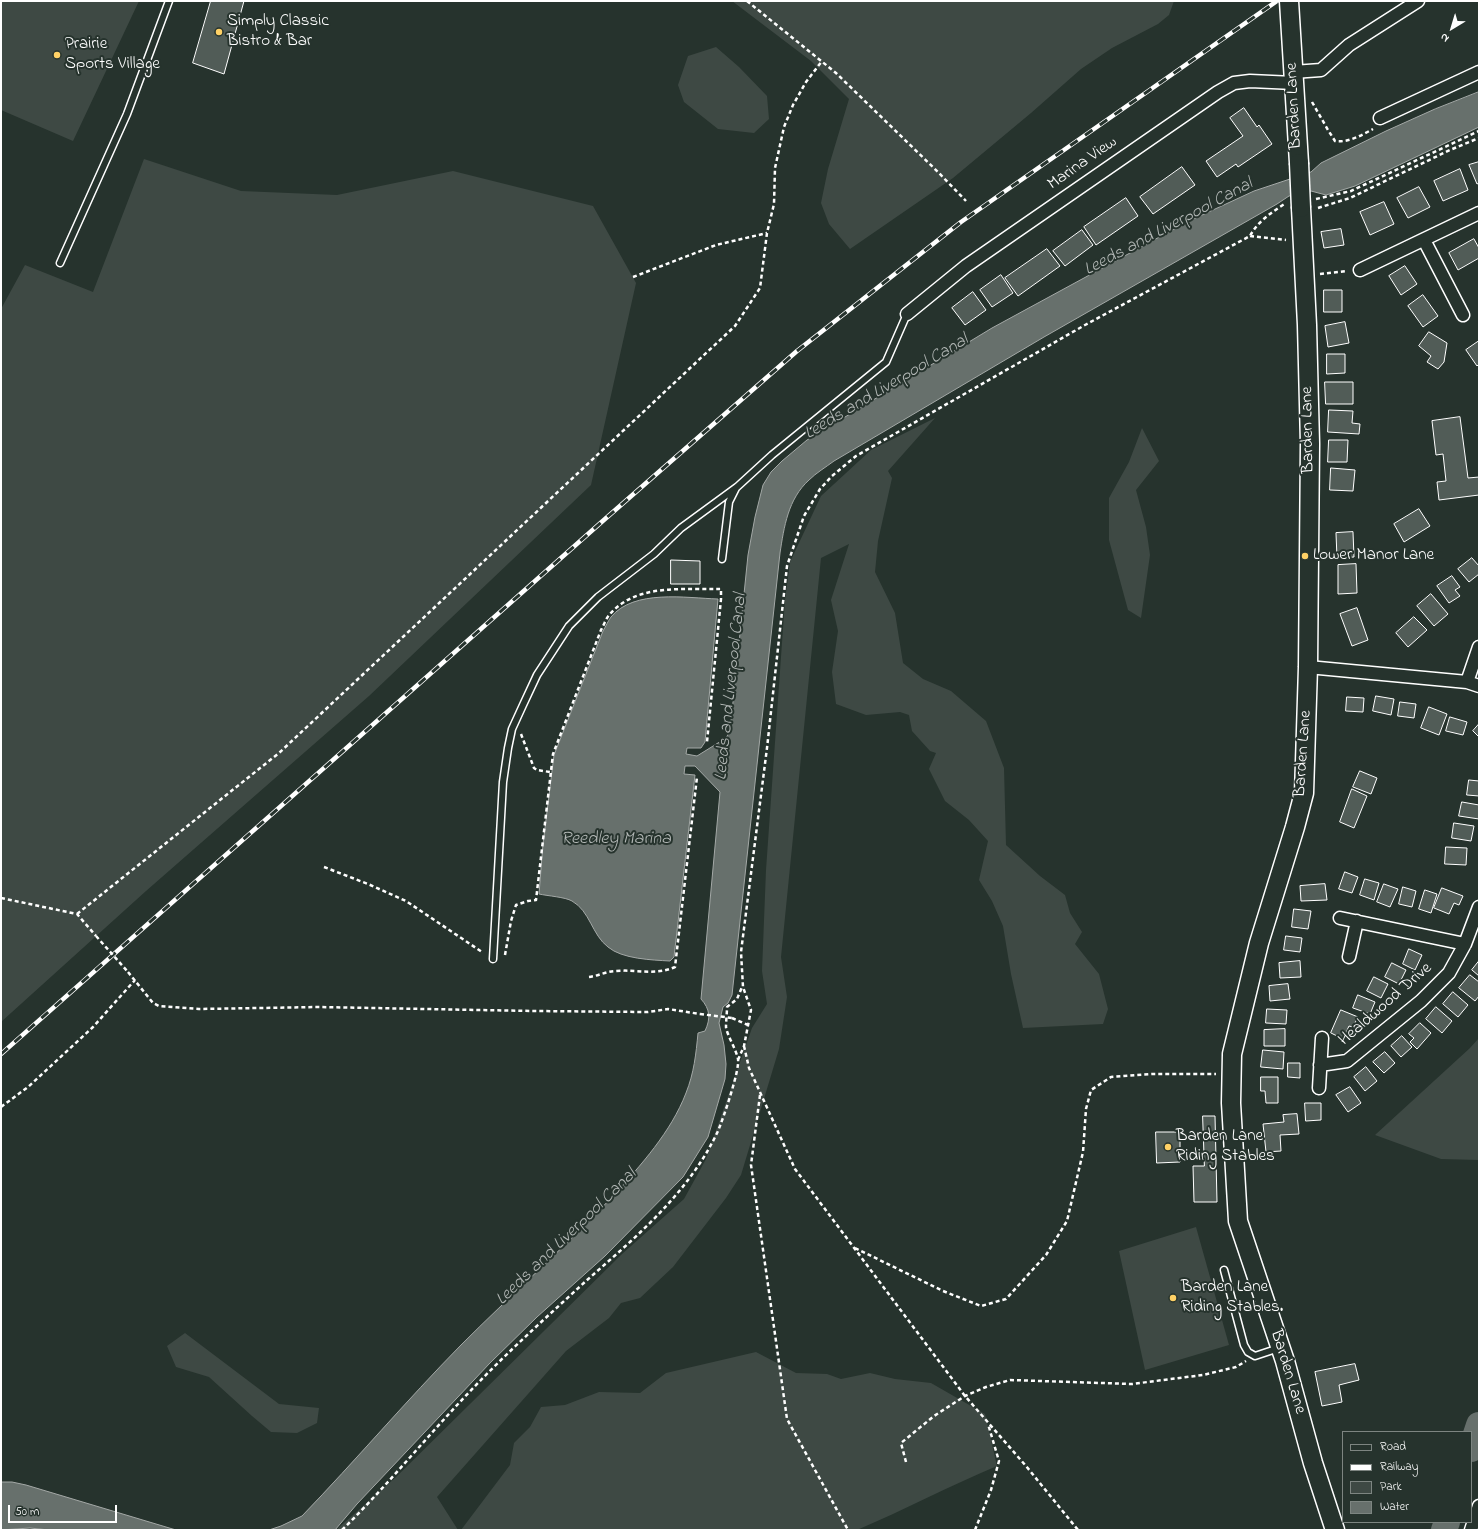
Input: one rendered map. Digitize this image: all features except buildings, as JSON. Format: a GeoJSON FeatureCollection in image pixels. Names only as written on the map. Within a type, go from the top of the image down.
{"type":"FeatureCollection","features":[{"type":"Feature","properties":{"kind":"street","name":"Barden Lane"},"geometry":{"type":"LineString","coordinates":[[1288,1],[1298,76],[1298,163],[1306,204],[1303,241],[1310,444],[1308,667],[1304,792],[1295,827],[1259,943],[1232,1054],[1231,1103],[1238,1221],[1281,1348],[1313,1463],[1335,1530]]}},
{"type":"Feature","properties":{"kind":"street","name":"Marina View"},"geometry":{"type":"LineString","coordinates":[[907,314],[966,266],[1218,92],[1234,83],[1298,76],[1321,70],[1349,45],[1418,1]]}},
{"type":"Feature","properties":{"kind":"street"},"geometry":{"type":"LineString","coordinates":[[1380,118],[1479,72]]}},
{"type":"Feature","properties":{"kind":"street"},"geometry":{"type":"LineString","coordinates":[[1360,270],[1479,213]]}},
{"type":"Feature","properties":{"kind":"street"},"geometry":{"type":"LineString","coordinates":[[1424,240],[1463,315]]}},
{"type":"Feature","properties":{"kind":"street"},"geometry":{"type":"LineString","coordinates":[[1308,667],[1473,684],[1479,646]]}},
{"type":"Feature","properties":{"kind":"street","name":"Healdwood Drive"},"geometry":{"type":"LineString","coordinates":[[1320,1065],[1347,1061],[1422,1002],[1449,973],[1466,944],[1479,907]]}},
{"type":"Feature","properties":{"kind":"street"},"geometry":{"type":"LineString","coordinates":[[1340,918],[1466,944]]}},
{"type":"Feature","properties":{"kind":"street"},"geometry":{"type":"LineString","coordinates":[[1349,957],[1357,921]]}},
{"type":"Feature","properties":{"kind":"street","name":"Healdwood Drive"},"geometry":{"type":"LineString","coordinates":[[1319,1088],[1322,1038]]}},
{"type":"Feature","properties":{"kind":"street"},"geometry":{"type":"LineString","coordinates":[[1471,1530],[1479,1506]]}},
{"type":"Feature","properties":{"kind":"lane"},"geometry":{"type":"LineString","coordinates":[[60,263],[127,114],[169,1]]}},
{"type":"Feature","properties":{"kind":"lane"},"geometry":{"type":"LineString","coordinates":[[493,959],[503,782],[508,748],[512,729],[537,675],[569,626],[598,597],[654,554],[681,528],[737,486],[772,455],[886,362],[907,314]]}},
{"type":"Feature","properties":{"kind":"lane"},"geometry":{"type":"LineString","coordinates":[[722,559],[729,502],[737,486]]}},
{"type":"Feature","properties":{"kind":"lane"},"geometry":{"type":"LineString","coordinates":[[1224,1270],[1244,1345],[1248,1352],[1255,1356],[1281,1348]]}},
{"type":"Feature","properties":{"kind":"path"},"geometry":{"type":"LineString","coordinates":[[747,1],[836,73],[966,201]]}},
{"type":"Feature","properties":{"kind":"path"},"geometry":{"type":"LineString","coordinates":[[77,914],[279,753],[734,326],[760,288],[767,233],[774,204],[775,168],[784,127],[806,82],[822,62]]}},
{"type":"Feature","properties":{"kind":"path"},"geometry":{"type":"LineString","coordinates":[[1298,76],[1335,141],[1341,142],[1357,137],[1378,127],[1380,118]]}},
{"type":"Feature","properties":{"kind":"path"},"geometry":{"type":"LineString","coordinates":[[342,1530],[479,1382],[548,1315],[664,1209],[686,1185],[718,1131],[728,1103],[738,1060],[744,1046],[752,1010],[743,987],[741,952],[767,748],[787,566],[804,516],[820,489],[832,476],[856,456],[1085,325],[1250,236],[1255,227],[1269,215],[1352,191],[1479,131]]}},
{"type":"Feature","properties":{"kind":"path"},"geometry":{"type":"LineString","coordinates":[[1306,204],[1350,198],[1450,150],[1479,138]]}},
{"type":"Feature","properties":{"kind":"path"},"geometry":{"type":"LineString","coordinates":[[633,277],[716,245],[767,233]]}},
{"type":"Feature","properties":{"kind":"path"},"geometry":{"type":"LineString","coordinates":[[1250,236],[1303,241]]}},
{"type":"Feature","properties":{"kind":"path"},"geometry":{"type":"LineString","coordinates":[[1304,275],[1360,270]]}},
{"type":"Feature","properties":{"kind":"path"},"geometry":{"type":"LineString","coordinates":[[505,955],[511,921],[516,905],[536,900],[552,754],[601,630],[609,615],[617,607],[632,598],[646,592],[721,589],[706,742]]}},
{"type":"Feature","properties":{"kind":"path"},"geometry":{"type":"LineString","coordinates":[[516,720],[534,768],[537,770],[550,772]]}},
{"type":"Feature","properties":{"kind":"path"},"geometry":{"type":"LineString","coordinates":[[589,977],[617,971],[642,973],[662,972],[675,967],[697,777]]}},
{"type":"Feature","properties":{"kind":"path"},"geometry":{"type":"LineString","coordinates":[[324,867],[406,901],[482,952]]}},
{"type":"Feature","properties":{"kind":"path"},"geometry":{"type":"LineString","coordinates":[[1,898],[77,914],[135,980],[153,1003],[159,1006],[199,1009],[319,1007],[648,1012],[668,1009],[732,1018],[748,1025]]}},
{"type":"Feature","properties":{"kind":"path"},"geometry":{"type":"LineString","coordinates":[[1,1107],[28,1087],[93,1027],[135,980]]}},
{"type":"Feature","properties":{"kind":"path"},"geometry":{"type":"LineString","coordinates":[[738,1060],[733,1041],[726,1029],[727,1007],[737,999],[743,987]]}},
{"type":"Feature","properties":{"kind":"path"},"geometry":{"type":"LineString","coordinates":[[744,1046],[749,1068],[760,1095],[795,1169],[855,1247],[965,1396],[1026,1466],[1078,1530]]}},
{"type":"Feature","properties":{"kind":"path"},"geometry":{"type":"LineString","coordinates":[[855,1247],[943,1291],[981,1306],[1006,1299],[1046,1255],[1067,1221],[1083,1152],[1086,1109],[1091,1090],[1111,1077],[1152,1074],[1232,1074]]}},
{"type":"Feature","properties":{"kind":"path"},"geometry":{"type":"LineString","coordinates":[[760,1095],[751,1165],[787,1419],[848,1530]]}},
{"type":"Feature","properties":{"kind":"path"},"geometry":{"type":"LineString","coordinates":[[906,1462],[901,1444],[934,1416],[965,1396],[986,1387],[1010,1380],[1132,1384],[1168,1380],[1203,1375],[1236,1367],[1255,1356]]}},
{"type":"Feature","properties":{"kind":"path"},"geometry":{"type":"LineString","coordinates":[[974,1530],[991,1490],[999,1461],[987,1422]]}},
{"type":"Feature","properties":{"kind":"green space","name":"Prairie Sports Village"},"geometry":{"type":"Polygon","coordinates":[[[1,1],[139,1],[73,141],[1,110],[1,1]]]}},
{"type":"Feature","properties":{"kind":"green space"},"geometry":{"type":"Polygon","coordinates":[[[732,1],[1174,1],[1169,15],[1158,24],[1112,48],[1081,69],[953,178],[850,249],[829,224],[821,203],[828,169],[849,99],[811,61],[732,1]]]}},
{"type":"Feature","properties":{"kind":"green space"},"geometry":{"type":"Polygon","coordinates":[[[716,47],[739,67],[767,96],[769,119],[754,133],[718,129],[684,102],[678,85],[688,56],[716,47]]]}},
{"type":"Feature","properties":{"kind":"green space"},"geometry":{"type":"Polygon","coordinates":[[[144,159],[241,191],[337,195],[453,171],[593,206],[636,283],[591,485],[369,696],[146,891],[1,1022],[1,309],[25,265],[93,292],[144,159]]]}},
{"type":"Feature","properties":{"kind":"green space"},"geometry":{"type":"Polygon","coordinates":[[[935,418],[888,471],[892,478],[878,541],[875,572],[895,613],[903,663],[923,679],[951,691],[986,721],[1004,768],[1006,845],[1040,876],[1065,895],[1070,913],[1082,932],[1075,944],[1099,974],[1108,1009],[1103,1024],[1023,1028],[1011,974],[1003,926],[992,901],[979,880],[988,841],[969,820],[945,801],[929,769],[936,753],[930,751],[912,731],[909,715],[900,712],[866,715],[836,704],[832,672],[838,631],[831,600],[849,544],[821,558],[781,957],[787,997],[779,1049],[741,1175],[726,1198],[673,1267],[640,1298],[621,1303],[609,1318],[566,1351],[437,1497],[458,1530],[336,1530],[395,1478],[622,1254],[684,1199],[706,1159],[752,1028],[767,1004],[762,971],[766,870],[785,600],[790,562],[821,496],[871,450],[935,418]]]}},
{"type":"Feature","properties":{"kind":"green space"},"geometry":{"type":"Polygon","coordinates":[[[1142,428],[1159,461],[1136,490],[1146,527],[1150,555],[1141,618],[1128,610],[1109,540],[1109,498],[1129,462],[1142,428]]]}},
{"type":"Feature","properties":{"kind":"green space"},"geometry":{"type":"Polygon","coordinates":[[[1479,1038],[1479,1160],[1441,1159],[1375,1135],[1470,1048],[1479,1038]]]}},
{"type":"Feature","properties":{"kind":"green space","name":"Barden Lane Riding Stables."},"geometry":{"type":"Polygon","coordinates":[[[1196,1227],[1229,1345],[1145,1370],[1119,1251],[1196,1227]]]}},
{"type":"Feature","properties":{"kind":"green space"},"geometry":{"type":"Polygon","coordinates":[[[185,1333],[279,1404],[319,1408],[317,1423],[297,1433],[271,1432],[209,1377],[176,1367],[167,1346],[185,1333]]]}},
{"type":"Feature","properties":{"kind":"green space"},"geometry":{"type":"Polygon","coordinates":[[[756,1352],[796,1373],[827,1374],[841,1379],[870,1373],[895,1379],[931,1383],[985,1414],[997,1466],[857,1530],[461,1530],[510,1465],[514,1443],[530,1427],[541,1407],[565,1405],[599,1392],[640,1393],[666,1373],[756,1352]]]}},
{"type":"Feature","properties":{"kind":"water","name":"Reedley Marina"},"geometry":{"type":"Polygon","coordinates":[[[1479,92],[1479,127],[1355,186],[1326,195],[1311,191],[1289,196],[1044,337],[834,461],[809,480],[802,488],[796,496],[788,514],[780,553],[732,995],[728,1003],[723,1007],[719,1023],[724,1045],[726,1064],[725,1079],[708,1137],[683,1177],[605,1256],[537,1317],[490,1363],[357,1504],[335,1530],[269,1530],[302,1516],[461,1345],[576,1234],[613,1196],[664,1135],[680,1107],[689,1086],[693,1071],[698,1033],[705,1031],[709,1018],[708,1010],[701,999],[720,792],[695,766],[685,766],[684,774],[695,775],[674,957],[670,961],[638,958],[614,951],[598,936],[578,905],[565,898],[539,894],[543,844],[554,755],[603,631],[611,617],[621,608],[633,602],[647,599],[676,597],[718,599],[705,742],[701,748],[687,748],[686,754],[697,756],[726,738],[730,731],[748,555],[755,517],[763,485],[771,472],[782,461],[807,440],[992,328],[1187,222],[1254,191],[1311,172],[1321,163],[1386,131],[1435,109],[1479,92]]]}},
{"type":"Feature","properties":{"kind":"water"},"geometry":{"type":"Polygon","coordinates":[[[1,1482],[12,1482],[26,1485],[176,1530],[49,1530],[30,1528],[1,1530],[1,1482]]]}},
{"type":"Feature","properties":{"kind":"waterway"},"geometry":{"type":"LineString","coordinates":[[1472,1446],[1479,1425]]}},
{"type":"Feature","properties":{"kind":"waterway"},"geometry":{"type":"LineString","coordinates":[[1444,1530],[1447,1523]]}},
{"type":"Feature","properties":{"kind":"railway"},"geometry":{"type":"LineString","coordinates":[[1,1054],[797,351],[961,222],[1277,1]]}},
{"type":"Feature","properties":{"kind":"place","name":"Simply Classic Bistro & Bar"},"geometry":{"type":"Point","coordinates":[219,32]}},
{"type":"Feature","properties":{"kind":"place","name":"Prairie Sports Village"},"geometry":{"type":"Point","coordinates":[57,55]}},
{"type":"Feature","properties":{"kind":"place","name":"Lower Manor Lane"},"geometry":{"type":"Point","coordinates":[1305,556]}},
{"type":"Feature","properties":{"kind":"place","name":"Barden Lane Riding Stables"},"geometry":{"type":"Point","coordinates":[1168,1147]}},
{"type":"Feature","properties":{"kind":"place","name":"Barden Lane Riding Stables."},"geometry":{"type":"Point","coordinates":[1173,1298]}},
{"type":"Feature","properties":{"kind":"water label","name":"Leeds and Liverpool Canal"},"geometry":{"type":"Point","coordinates":[1169,228]}},
{"type":"Feature","properties":{"kind":"water label","name":"Leeds and Liverpool Canal"},"geometry":{"type":"Point","coordinates":[887,388]}},
{"type":"Feature","properties":{"kind":"water label","name":"Leeds and Liverpool Canal"},"geometry":{"type":"Point","coordinates":[732,687]}},
{"type":"Feature","properties":{"kind":"water label","name":"Leeds and Liverpool Canal"},"geometry":{"type":"Point","coordinates":[567,1238]}}]}
